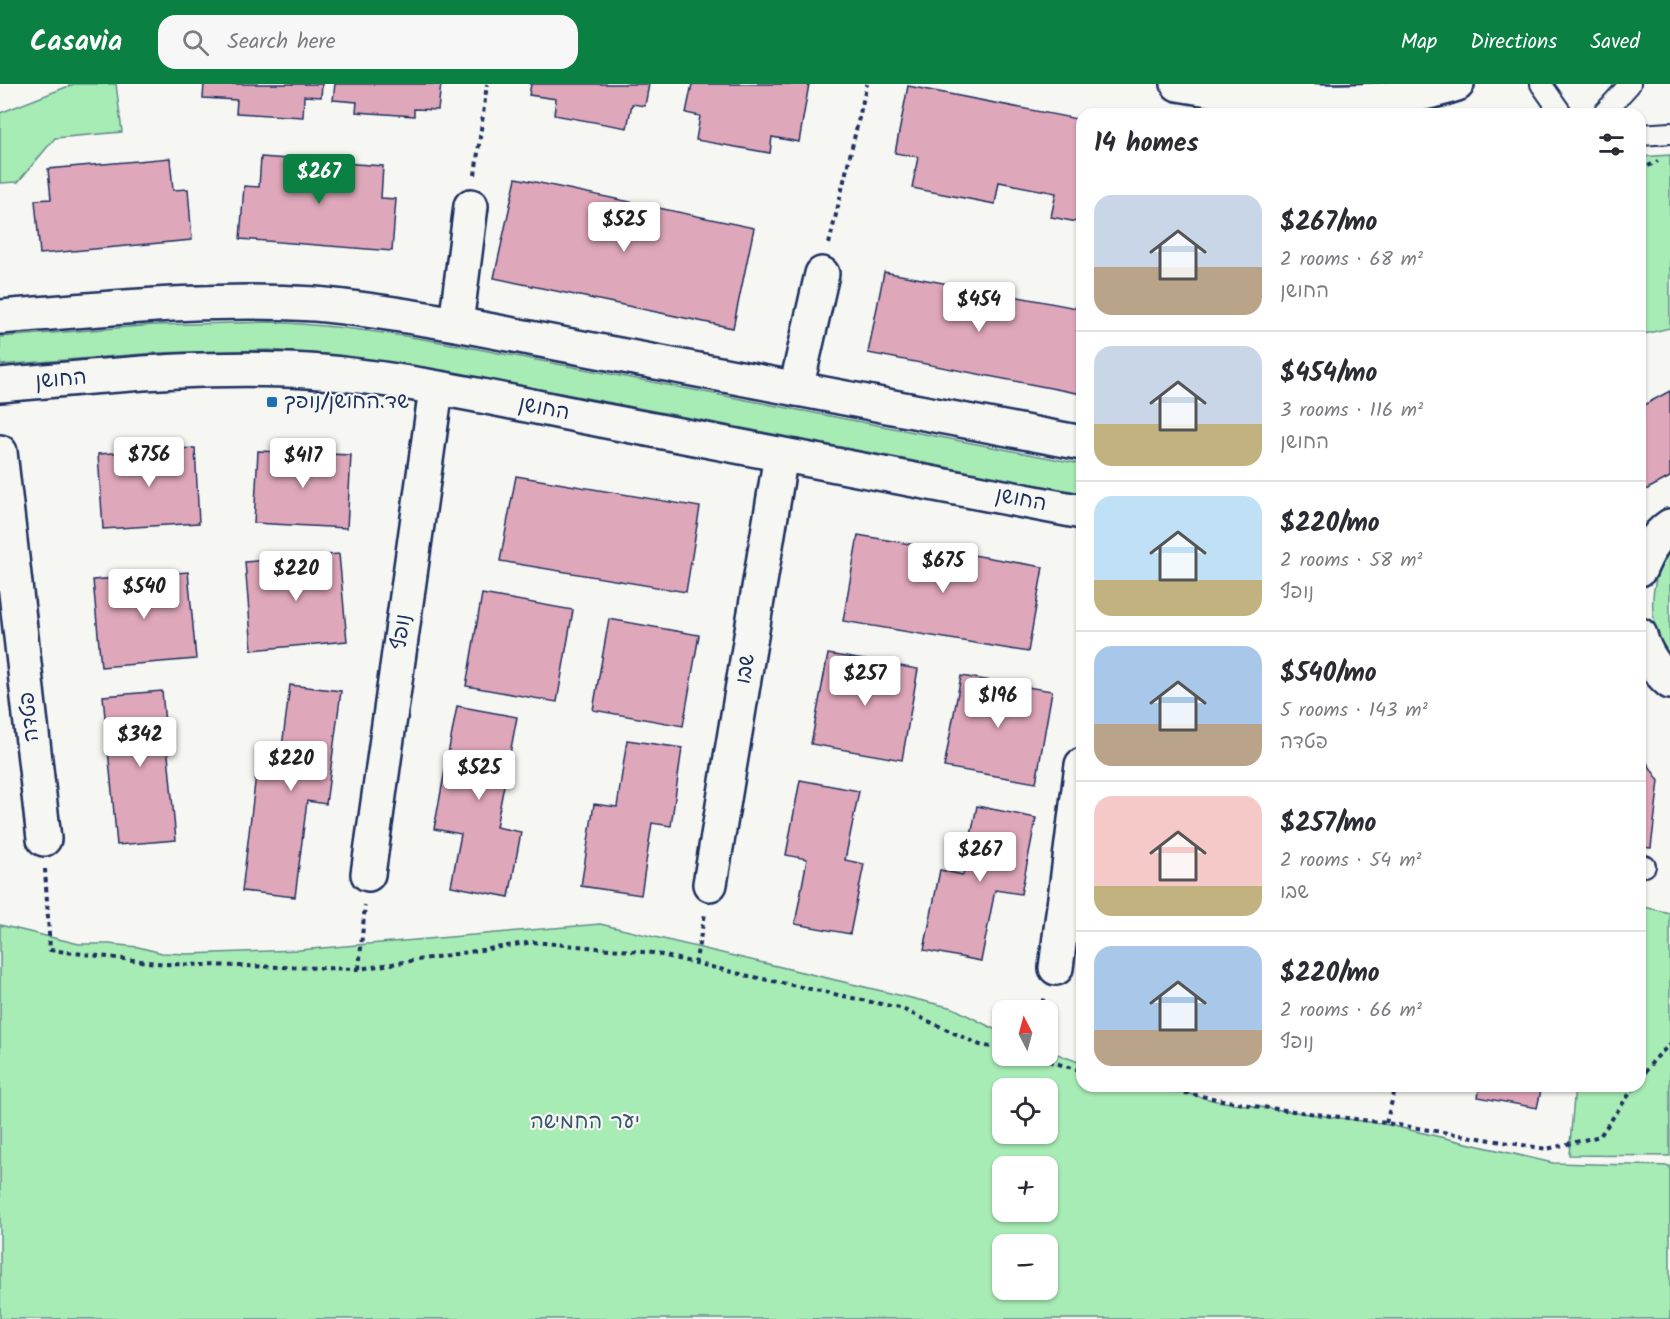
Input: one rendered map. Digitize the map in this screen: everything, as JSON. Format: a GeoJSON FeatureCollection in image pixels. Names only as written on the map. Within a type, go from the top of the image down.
{"type":"FeatureCollection","features":[{"type":"Feature","properties":{"kind":"street"},"geometry":{"type":"LineString","coordinates":[[1178,84],[1248,95],[1311,100],[1382,101],[1440,90],[1457,84]]}},
{"type":"Feature","properties":{"kind":"street"},"geometry":{"type":"LineString","coordinates":[[456,324],[471,206]]}},
{"type":"Feature","properties":{"kind":"street"},"geometry":{"type":"LineString","coordinates":[[796,389],[822,274]]}},
{"type":"Feature","properties":{"kind":"street"},"geometry":{"type":"LineString","coordinates":[[0,317],[153,305],[270,302],[371,310],[456,324],[1076,442]]}},
{"type":"Feature","properties":{"kind":"street","name":"החושן"},"geometry":{"type":"LineString","coordinates":[[0,385],[157,372],[269,370],[363,378],[436,389],[1076,511]]}},
{"type":"Feature","properties":{"kind":"street","name":"נופף"},"geometry":{"type":"LineString","coordinates":[[368,874],[436,389]]}},
{"type":"Feature","properties":{"kind":"street","name":"פטדה"},"geometry":{"type":"LineString","coordinates":[[0,452],[44,838]]}},
{"type":"Feature","properties":{"kind":"street","name":"שבו"},"geometry":{"type":"LineString","coordinates":[[710,884],[782,455]]}},
{"type":"Feature","properties":{"kind":"street"},"geometry":{"type":"LineString","coordinates":[[1646,555],[1658,531]]}},
{"type":"Feature","properties":{"kind":"street"},"geometry":{"type":"LineString","coordinates":[[1646,650],[1661,675],[1670,682]]}},
{"type":"Feature","properties":{"kind":"street"},"geometry":{"type":"LineString","coordinates":[[1056,969],[1076,812]]}},
{"type":"Feature","properties":{"kind":"lane"},"geometry":{"type":"LineString","coordinates":[[1541,84],[1558,108]]}},
{"type":"Feature","properties":{"kind":"lane"},"geometry":{"type":"LineString","coordinates":[[1608,108],[1630,84]]}},
{"type":"Feature","properties":{"kind":"lane"},"geometry":{"type":"LineString","coordinates":[[1646,135],[1670,133]]}},
{"type":"Feature","properties":{"kind":"path"},"geometry":{"type":"LineString","coordinates":[[471,206],[487,84]]}},
{"type":"Feature","properties":{"kind":"path"},"geometry":{"type":"LineString","coordinates":[[822,274],[867,84]]}},
{"type":"Feature","properties":{"kind":"path"},"geometry":{"type":"LineString","coordinates":[[1646,167],[1661,160]]}},
{"type":"Feature","properties":{"kind":"path"},"geometry":{"type":"LineString","coordinates":[[44,838],[50,950],[165,964],[359,969],[533,942],[653,953],[900,1008],[980,1045],[992,1047]]}},
{"type":"Feature","properties":{"kind":"path"},"geometry":{"type":"LineString","coordinates":[[359,969],[368,874]]}},
{"type":"Feature","properties":{"kind":"path"},"geometry":{"type":"LineString","coordinates":[[695,964],[710,884]]}},
{"type":"Feature","properties":{"kind":"path"},"geometry":{"type":"LineString","coordinates":[[1646,1071],[1670,1044]]}},
{"type":"Feature","properties":{"kind":"path"},"geometry":{"type":"LineString","coordinates":[[1058,1064],[1076,1069]]}},
{"type":"Feature","properties":{"kind":"path"},"geometry":{"type":"LineString","coordinates":[[1180,1092],[1254,1106],[1386,1123],[1547,1149],[1600,1136],[1631,1092]]}},
{"type":"Feature","properties":{"kind":"path"},"geometry":{"type":"LineString","coordinates":[[1386,1123],[1394,1092]]}},
{"type":"Feature","properties":{"kind":"green space"},"geometry":{"type":"Polygon","coordinates":[[[74,84],[116,84],[122,132],[55,138],[18,182],[0,183],[0,113],[74,84]]]}},
{"type":"Feature","properties":{"kind":"green space"},"geometry":{"type":"Polygon","coordinates":[[[1670,155],[1670,328],[1646,334],[1646,157],[1670,155]]]}},
{"type":"Feature","properties":{"kind":"green space"},"geometry":{"type":"Polygon","coordinates":[[[270,322],[361,330],[452,344],[1076,463],[1076,492],[508,383],[365,359],[269,350],[156,353],[0,365],[0,337],[155,325],[270,322]]]}},
{"type":"Feature","properties":{"kind":"green space"},"geometry":{"type":"Polygon","coordinates":[[[1670,551],[1670,656],[1658,636],[1653,603],[1659,570],[1670,551]]]}},
{"type":"Feature","properties":{"kind":"green space"},"geometry":{"type":"Polygon","coordinates":[[[1646,907],[1670,913],[1670,1156],[1569,1155],[1574,1092],[1646,1092],[1646,907]]]}},
{"type":"Feature","properties":{"kind":"green space","name":"יער החמישה"},"geometry":{"type":"Polygon","coordinates":[[[600,924],[953,1008],[992,1028],[992,1066],[1058,1066],[1058,1054],[1076,1061],[1076,1092],[1182,1092],[1216,1101],[1384,1124],[1553,1163],[1670,1166],[1670,1319],[0,1319],[0,925],[79,944],[138,947],[162,953],[299,950],[600,924]]]}},
{"type":"Feature","properties":{"kind":"building"},"geometry":{"type":"Polygon","coordinates":[[[204,84],[322,84],[321,97],[304,96],[303,117],[236,113],[237,100],[203,98],[204,84]]]}},
{"type":"Feature","properties":{"kind":"building"},"geometry":{"type":"Polygon","coordinates":[[[335,84],[441,84],[438,110],[414,109],[414,116],[356,112],[357,102],[333,100],[335,84]]]}},
{"type":"Feature","properties":{"kind":"building"},"geometry":{"type":"Polygon","coordinates":[[[531,84],[649,84],[645,106],[632,104],[627,128],[554,115],[556,99],[529,95],[531,84]]]}},
{"type":"Feature","properties":{"kind":"building"},"geometry":{"type":"Polygon","coordinates":[[[692,84],[809,84],[799,142],[772,137],[770,153],[696,140],[700,116],[686,113],[692,84]]]}},
{"type":"Feature","properties":{"kind":"building"},"geometry":{"type":"Polygon","coordinates":[[[908,86],[1076,119],[1076,222],[1051,217],[1056,193],[999,182],[995,204],[912,188],[918,157],[895,153],[908,86]]]}},
{"type":"Feature","properties":{"kind":"building"},"geometry":{"type":"Polygon","coordinates":[[[261,157],[383,166],[381,198],[396,199],[392,251],[240,239],[244,186],[259,187],[261,157]]]}},
{"type":"Feature","properties":{"kind":"building"},"geometry":{"type":"Polygon","coordinates":[[[170,158],[173,190],[188,189],[192,240],[40,254],[35,200],[51,199],[48,169],[170,158]]]}},
{"type":"Feature","properties":{"kind":"building"},"geometry":{"type":"Polygon","coordinates":[[[516,178],[754,228],[733,328],[494,278],[516,178]]]}},
{"type":"Feature","properties":{"kind":"building"},"geometry":{"type":"Polygon","coordinates":[[[884,272],[1076,308],[1076,393],[868,353],[884,272]]]}},
{"type":"Feature","properties":{"kind":"building"},"geometry":{"type":"Polygon","coordinates":[[[1670,391],[1670,477],[1646,490],[1646,404],[1670,391]]]}},
{"type":"Feature","properties":{"kind":"building"},"geometry":{"type":"Polygon","coordinates":[[[195,448],[199,523],[103,529],[98,454],[195,448]]]}},
{"type":"Feature","properties":{"kind":"building"},"geometry":{"type":"Polygon","coordinates":[[[258,451],[351,455],[347,528],[254,523],[258,451]]]}},
{"type":"Feature","properties":{"kind":"building"},"geometry":{"type":"Polygon","coordinates":[[[516,476],[700,507],[686,592],[500,561],[516,476]]]}},
{"type":"Feature","properties":{"kind":"building"},"geometry":{"type":"Polygon","coordinates":[[[858,535],[1043,567],[1028,652],[843,621],[858,535]]]}},
{"type":"Feature","properties":{"kind":"building"},"geometry":{"type":"Polygon","coordinates":[[[339,554],[347,641],[252,650],[245,562],[339,554]]]}},
{"type":"Feature","properties":{"kind":"building"},"geometry":{"type":"Polygon","coordinates":[[[188,572],[196,659],[101,667],[93,580],[188,572]]]}},
{"type":"Feature","properties":{"kind":"building"},"geometry":{"type":"Polygon","coordinates":[[[482,594],[573,610],[557,702],[466,686],[482,594]]]}},
{"type":"Feature","properties":{"kind":"building"},"geometry":{"type":"Polygon","coordinates":[[[609,619],[699,635],[683,726],[593,710],[609,619]]]}},
{"type":"Feature","properties":{"kind":"building"},"geometry":{"type":"Polygon","coordinates":[[[828,654],[918,669],[902,760],[811,744],[828,654]]]}},
{"type":"Feature","properties":{"kind":"building"},"geometry":{"type":"Polygon","coordinates":[[[961,676],[1052,691],[1036,783],[944,767],[961,676]]]}},
{"type":"Feature","properties":{"kind":"building"},"geometry":{"type":"Polygon","coordinates":[[[290,685],[341,691],[326,804],[307,801],[295,897],[242,891],[256,775],[278,778],[290,685]]]}},
{"type":"Feature","properties":{"kind":"building"},"geometry":{"type":"Polygon","coordinates":[[[162,691],[176,840],[117,845],[103,696],[162,691]]]}},
{"type":"Feature","properties":{"kind":"building"},"geometry":{"type":"Polygon","coordinates":[[[457,706],[517,717],[496,827],[521,832],[509,897],[451,886],[461,834],[434,829],[457,706]]]}},
{"type":"Feature","properties":{"kind":"building"},"geometry":{"type":"Polygon","coordinates":[[[627,740],[682,748],[671,826],[652,823],[641,895],[581,886],[594,804],[617,807],[627,740]]]}},
{"type":"Feature","properties":{"kind":"building"},"geometry":{"type":"Polygon","coordinates":[[[1646,761],[1659,781],[1651,848],[1646,848],[1646,761]]]}},
{"type":"Feature","properties":{"kind":"building"},"geometry":{"type":"Polygon","coordinates":[[[800,780],[859,791],[845,860],[864,864],[850,934],[795,924],[807,859],[786,855],[800,780]]]}},
{"type":"Feature","properties":{"kind":"building"},"geometry":{"type":"Polygon","coordinates":[[[977,806],[1036,818],[1021,894],[995,890],[981,961],[924,950],[940,870],[963,875],[977,806]]]}},
{"type":"Feature","properties":{"kind":"building"},"geometry":{"type":"Polygon","coordinates":[[[1479,1092],[1541,1092],[1537,1108],[1478,1097],[1479,1092]]]}},
{"type":"Feature","properties":{"kind":"place","name":"שד.החושן/נופך"},"geometry":{"type":"Point","coordinates":[272,402]}}]}
